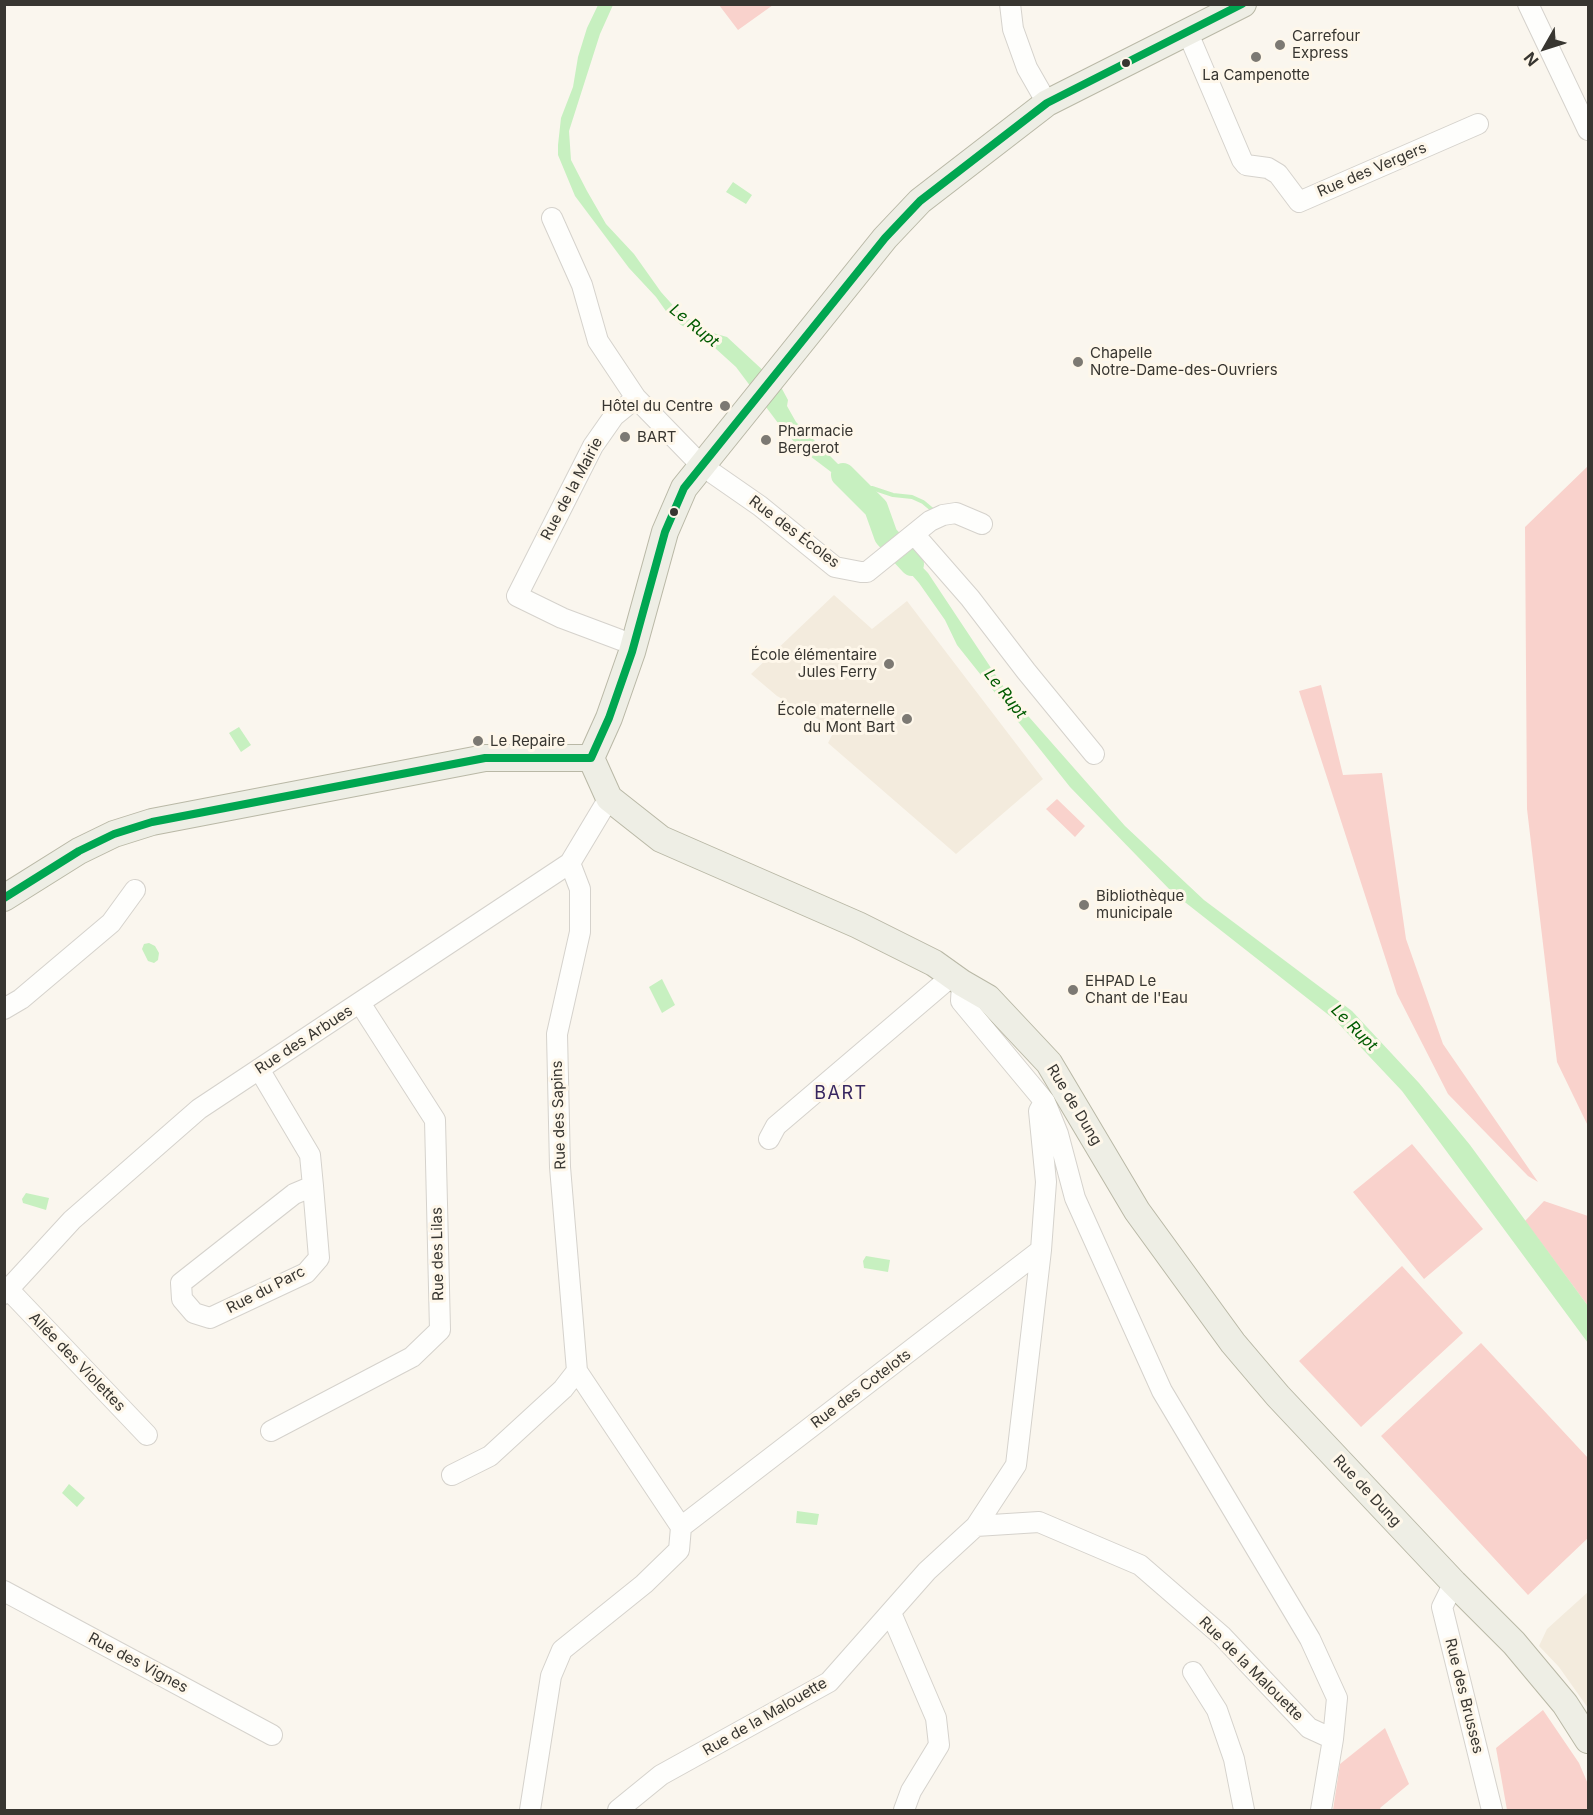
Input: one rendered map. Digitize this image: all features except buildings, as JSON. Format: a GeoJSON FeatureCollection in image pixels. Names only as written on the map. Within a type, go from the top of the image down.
{"type":"FeatureCollection","features":[{"type":"Feature","properties":{"kind":"main road"},"geometry":{"type":"LineString","coordinates":[[4,898],[78,851],[114,834],[152,822],[485,759],[591,758],[609,718],[634,645],[665,532],[684,488],[885,238],[920,201],[1047,103],[1243,4]]}},
{"type":"Feature","properties":{"kind":"main road","name":"Rue de Dung"},"geometry":{"type":"LineString","coordinates":[[591,758],[609,798],[661,839],[858,925],[934,963],[988,998],[1049,1063],[1137,1210],[1233,1343],[1278,1396],[1454,1583],[1514,1643],[1566,1704],[1588,1740]]}},
{"type":"Feature","properties":{"kind":"street"},"geometry":{"type":"LineString","coordinates":[[1010,4],[1013,29],[1027,68],[1047,103]]}},
{"type":"Feature","properties":{"kind":"street"},"geometry":{"type":"LineString","coordinates":[[1527,4],[1588,130]]}},
{"type":"Feature","properties":{"kind":"street","name":"Rue des Vergers"},"geometry":{"type":"LineString","coordinates":[[1187,31],[1242,160],[1246,165],[1268,168],[1278,174],[1299,202],[1478,124]]}},
{"type":"Feature","properties":{"kind":"street"},"geometry":{"type":"LineString","coordinates":[[552,218],[582,285],[597,341],[636,398],[701,465]]}},
{"type":"Feature","properties":{"kind":"street","name":"Rue de la Mairie"},"geometry":{"type":"LineString","coordinates":[[634,645],[562,618],[517,596],[593,446],[614,416],[636,398]]}},
{"type":"Feature","properties":{"kind":"street","name":"Rue des Écoles"},"geometry":{"type":"LineString","coordinates":[[701,465],[760,506],[835,567],[867,572],[930,521],[943,515],[956,513],[982,524]]}},
{"type":"Feature","properties":{"kind":"street"},"geometry":{"type":"LineString","coordinates":[[910,538],[970,598],[1094,754]]}},
{"type":"Feature","properties":{"kind":"street","name":"Rue des Arbues"},"geometry":{"type":"LineString","coordinates":[[6,1292],[72,1220],[199,1109],[570,863],[609,798]]}},
{"type":"Feature","properties":{"kind":"street","name":"Rue des Sapins"},"geometry":{"type":"LineString","coordinates":[[570,863],[580,889],[580,932],[557,1034],[560,1167],[577,1371],[681,1527]]}},
{"type":"Feature","properties":{"kind":"street"},"geometry":{"type":"LineString","coordinates":[[4,1009],[21,999],[111,922],[135,890]]}},
{"type":"Feature","properties":{"kind":"street"},"geometry":{"type":"LineString","coordinates":[[769,1139],[776,1126],[957,980],[961,1001],[1045,1102],[1058,1134],[1075,1198],[1162,1391],[1310,1639],[1337,1698],[1333,1739],[1321,1810]]}},
{"type":"Feature","properties":{"kind":"street","name":"Rue des Lilas"},"geometry":{"type":"LineString","coordinates":[[271,1431],[412,1357],[440,1330],[435,1120],[360,1003]]}},
{"type":"Feature","properties":{"kind":"street","name":"Rue du Parc"},"geometry":{"type":"LineString","coordinates":[[259,1070],[310,1155],[313,1186],[319,1258],[306,1273],[210,1318],[194,1313],[182,1299],[181,1283],[294,1194],[313,1186]]}},
{"type":"Feature","properties":{"kind":"street"},"geometry":{"type":"LineString","coordinates":[[976,1526],[1016,1465],[1041,1250],[1046,1182],[1039,1111],[1045,1102]]}},
{"type":"Feature","properties":{"kind":"street","name":"Rue des Cotelots"},"geometry":{"type":"LineString","coordinates":[[681,1527],[1041,1250]]}},
{"type":"Feature","properties":{"kind":"street","name":"Allée des Violettes"},"geometry":{"type":"LineString","coordinates":[[6,1292],[147,1435]]}},
{"type":"Feature","properties":{"kind":"street"},"geometry":{"type":"LineString","coordinates":[[452,1475],[490,1456],[563,1389],[577,1371]]}},
{"type":"Feature","properties":{"kind":"street","name":"Rue de la Malouette"},"geometry":{"type":"LineString","coordinates":[[618,1810],[662,1775],[829,1682],[927,1571],[976,1526],[1039,1522],[1140,1565],[1222,1636],[1309,1728],[1333,1739]]}},
{"type":"Feature","properties":{"kind":"street"},"geometry":{"type":"LineString","coordinates":[[530,1810],[551,1676],[562,1650],[644,1584],[678,1550],[681,1527]]}},
{"type":"Feature","properties":{"kind":"street","name":"Rue des Brusses"},"geometry":{"type":"LineString","coordinates":[[1454,1583],[1442,1607],[1492,1810]]}},
{"type":"Feature","properties":{"kind":"street","name":"Rue des Vignes"},"geometry":{"type":"LineString","coordinates":[[4,1591],[272,1735]]}},
{"type":"Feature","properties":{"kind":"street"},"geometry":{"type":"LineString","coordinates":[[891,1613],[936,1718],[939,1745],[911,1791],[904,1810]]}},
{"type":"Feature","properties":{"kind":"street"},"geometry":{"type":"LineString","coordinates":[[1192,1672],[1217,1710],[1234,1758],[1244,1810]]}},
{"type":"Feature","properties":{"kind":"shaded area"},"geometry":{"type":"Polygon","coordinates":[[[719,5],[773,5],[738,30],[719,5]]]}},
{"type":"Feature","properties":{"kind":"shaded area"},"geometry":{"type":"Polygon","coordinates":[[[1588,466],[1588,1126],[1557,1062],[1527,809],[1525,527],[1588,466]]]}},
{"type":"Feature","properties":{"kind":"shaded area","name":"École maternelle du Mont Bart"},"geometry":{"type":"Polygon","coordinates":[[[834,595],[872,629],[907,601],[1043,779],[956,854],[828,743],[835,729],[777,696],[751,674],[834,595]]]}},
{"type":"Feature","properties":{"kind":"shaded area"},"geometry":{"type":"Polygon","coordinates":[[[1321,685],[1343,775],[1382,773],[1406,939],[1443,1044],[1538,1182],[1528,1176],[1448,1094],[1397,994],[1299,691],[1321,685]]]}},
{"type":"Feature","properties":{"kind":"shaded area"},"geometry":{"type":"Polygon","coordinates":[[[1057,799],[1085,826],[1075,837],[1046,809],[1057,799]]]}},
{"type":"Feature","properties":{"kind":"shaded area"},"geometry":{"type":"Polygon","coordinates":[[[1412,1144],[1483,1229],[1424,1279],[1353,1192],[1412,1144]]]}},
{"type":"Feature","properties":{"kind":"shaded area"},"geometry":{"type":"Polygon","coordinates":[[[1544,1201],[1588,1216],[1588,1306],[1525,1221],[1544,1201]]]}},
{"type":"Feature","properties":{"kind":"shaded area"},"geometry":{"type":"Polygon","coordinates":[[[1402,1266],[1463,1333],[1361,1427],[1299,1361],[1402,1266]]]}},
{"type":"Feature","properties":{"kind":"shaded area"},"geometry":{"type":"Polygon","coordinates":[[[1481,1343],[1588,1458],[1588,1538],[1528,1595],[1381,1436],[1481,1343]]]}},
{"type":"Feature","properties":{"kind":"shaded area"},"geometry":{"type":"Polygon","coordinates":[[[1588,1592],[1588,1708],[1559,1667],[1539,1646],[1547,1629],[1588,1592]]]}},
{"type":"Feature","properties":{"kind":"shaded area"},"geometry":{"type":"Polygon","coordinates":[[[1543,1710],[1579,1763],[1588,1784],[1588,1810],[1507,1810],[1496,1748],[1543,1710]]]}},
{"type":"Feature","properties":{"kind":"shaded area"},"geometry":{"type":"Polygon","coordinates":[[[1385,1728],[1409,1784],[1380,1808],[1381,1810],[1333,1810],[1340,1764],[1385,1728]]]}},
{"type":"Feature","properties":{"kind":"water"},"geometry":{"type":"Polygon","coordinates":[[[598,5],[613,5],[600,34],[569,131],[571,160],[587,191],[606,224],[634,254],[661,292],[678,311],[706,331],[727,337],[781,387],[788,400],[787,406],[796,422],[838,464],[871,492],[862,503],[847,484],[802,450],[784,431],[736,367],[704,338],[681,325],[668,314],[656,297],[629,268],[575,196],[558,155],[561,118],[573,87],[578,57],[587,28],[598,5]]]}},
{"type":"Feature","properties":{"kind":"water"},"geometry":{"type":"Polygon","coordinates":[[[733,182],[752,195],[746,204],[726,192],[733,182]]]}},
{"type":"Feature","properties":{"kind":"water"},"geometry":{"type":"Polygon","coordinates":[[[907,551],[928,573],[1007,692],[1125,826],[1204,900],[1352,1011],[1419,1083],[1470,1145],[1588,1306],[1588,1343],[1402,1091],[1335,1020],[1172,892],[1070,787],[957,645],[945,620],[919,583],[895,556],[907,551]]]}},
{"type":"Feature","properties":{"kind":"water"},"geometry":{"type":"Polygon","coordinates":[[[239,727],[251,745],[241,752],[229,733],[239,727]]]}},
{"type":"Feature","properties":{"kind":"water"},"geometry":{"type":"Polygon","coordinates":[[[149,943],[155,946],[159,953],[158,960],[154,963],[148,961],[142,949],[144,944],[149,943]]]}},
{"type":"Feature","properties":{"kind":"water"},"geometry":{"type":"Polygon","coordinates":[[[662,979],[675,1005],[662,1013],[649,987],[662,979]]]}},
{"type":"Feature","properties":{"kind":"water"},"geometry":{"type":"Polygon","coordinates":[[[26,1193],[49,1198],[46,1210],[23,1203],[22,1199],[26,1193]]]}},
{"type":"Feature","properties":{"kind":"water"},"geometry":{"type":"Polygon","coordinates":[[[866,1256],[890,1260],[888,1272],[864,1268],[863,1261],[866,1256]]]}},
{"type":"Feature","properties":{"kind":"water"},"geometry":{"type":"Polygon","coordinates":[[[69,1484],[85,1498],[77,1507],[62,1493],[69,1484]]]}},
{"type":"Feature","properties":{"kind":"water"},"geometry":{"type":"Polygon","coordinates":[[[797,1511],[819,1514],[817,1525],[796,1523],[797,1511]]]}},
{"type":"Feature","properties":{"kind":"waterway","name":"Le Rupt"},"geometry":{"type":"LineString","coordinates":[[843,475],[876,508],[886,536],[912,564]]}},
{"type":"Feature","properties":{"kind":"waterway"},"geometry":{"type":"LineString","coordinates":[[862,488],[912,497],[923,502],[935,512]]}},
{"type":"Feature","properties":{"kind":"transit line"},"geometry":{"type":"LineString","coordinates":[[4,898],[79,851],[114,834],[152,822],[485,758],[591,758],[609,718],[632,652],[665,532],[684,488],[885,238],[920,201],[1047,103],[1242,4]]}},
{"type":"Feature","properties":{"kind":"place","name":"Carrefour Express"},"geometry":{"type":"Point","coordinates":[1280,45]}},
{"type":"Feature","properties":{"kind":"place","name":"La Campenotte"},"geometry":{"type":"Point","coordinates":[1256,57]}},
{"type":"Feature","properties":{"kind":"place","name":"Chapelle Notre-Dame-des-Ouvriers"},"geometry":{"type":"Point","coordinates":[1078,362]}},
{"type":"Feature","properties":{"kind":"place","name":"Hôtel du Centre"},"geometry":{"type":"Point","coordinates":[725,406]}},
{"type":"Feature","properties":{"kind":"place","name":"BART"},"geometry":{"type":"Point","coordinates":[625,437]}},
{"type":"Feature","properties":{"kind":"place","name":"Pharmacie Bergerot"},"geometry":{"type":"Point","coordinates":[766,440]}},
{"type":"Feature","properties":{"kind":"place","name":"École élémentaire Jules Ferry"},"geometry":{"type":"Point","coordinates":[889,664]}},
{"type":"Feature","properties":{"kind":"place","name":"École maternelle du Mont Bart"},"geometry":{"type":"Point","coordinates":[907,719]}},
{"type":"Feature","properties":{"kind":"place","name":"Le Repaire"},"geometry":{"type":"Point","coordinates":[478,741]}},
{"type":"Feature","properties":{"kind":"place","name":"Bibliothèque municipale"},"geometry":{"type":"Point","coordinates":[1084,905]}},
{"type":"Feature","properties":{"kind":"place","name":"EHPAD Le Chant de l'Eau"},"geometry":{"type":"Point","coordinates":[1073,990]}},
{"type":"Feature","properties":{"kind":"district","name":"BART"},"geometry":{"type":"Point","coordinates":[841,1094]}}]}
